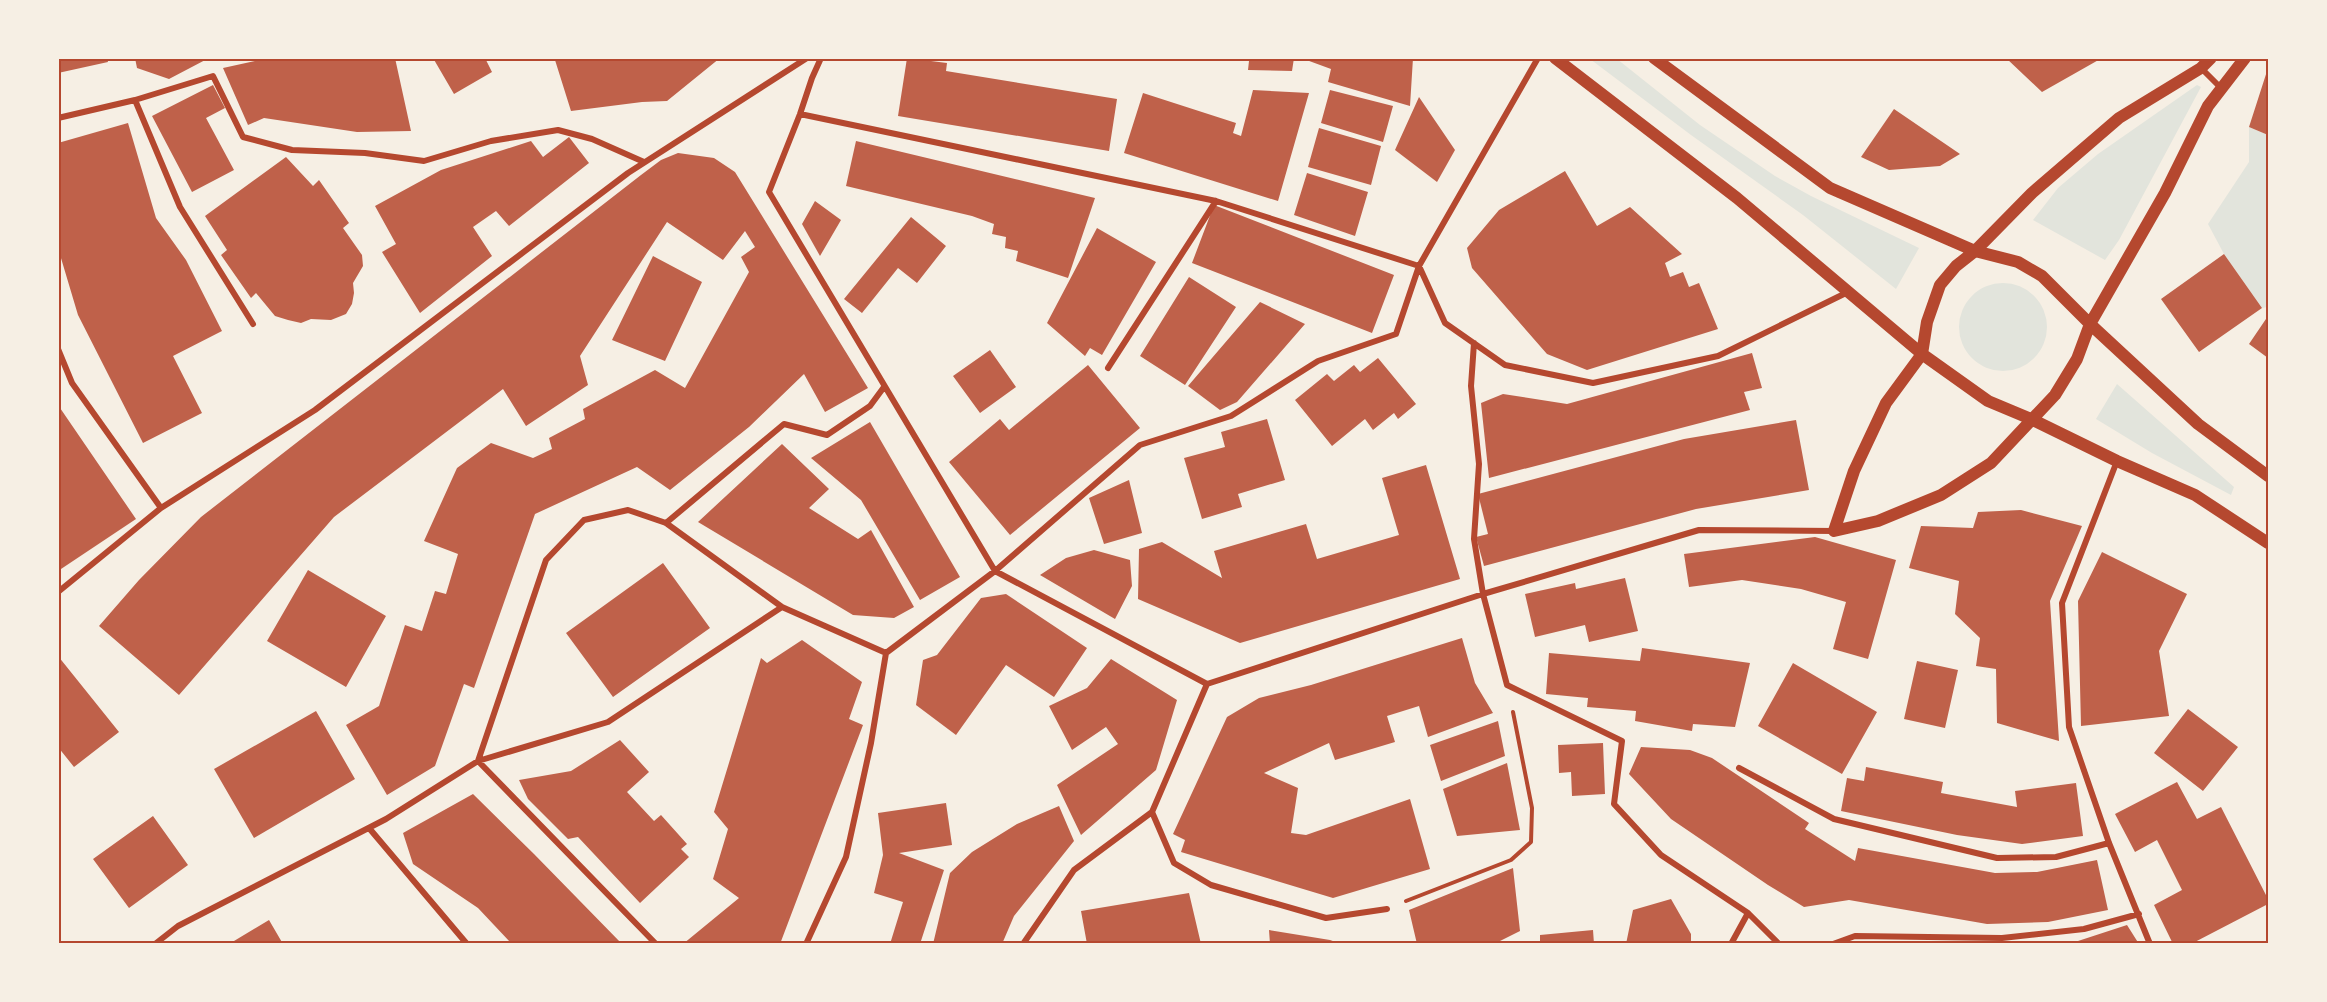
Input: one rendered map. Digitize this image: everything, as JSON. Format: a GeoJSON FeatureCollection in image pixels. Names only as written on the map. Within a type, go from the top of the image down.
{"type":"FeatureCollection","features":[{"type":"Feature","properties":{"kind":"main road"},"geometry":{"type":"LineString","coordinates":[[1555,58],[1737,198],[1922,354],[1988,401],[2031,418],[2117,461],[2195,495],[2268,543]]}},
{"type":"Feature","properties":{"kind":"main road"},"geometry":{"type":"LineString","coordinates":[[1654,58],[1830,188],[1975,250],[2018,262],[2042,276],[2198,424],[2268,476]]}},
{"type":"Feature","properties":{"kind":"main road"},"geometry":{"type":"LineString","coordinates":[[1834,531],[1854,471],[1886,403],[1922,354],[1927,322],[1940,285],[1956,266],[2032,193],[2119,118],[2201,68],[2211,58]]}},
{"type":"Feature","properties":{"kind":"main road"},"geometry":{"type":"LineString","coordinates":[[1834,531],[1878,521],[1941,495],[1991,463],[2055,394],[2077,359],[2090,324],[2165,193],[2208,106],[2244,58]]}},
{"type":"Feature","properties":{"kind":"street"},"geometry":{"type":"LineString","coordinates":[[58,592],[161,508],[315,410],[644,162],[807,58]]}},
{"type":"Feature","properties":{"kind":"street"},"geometry":{"type":"LineString","coordinates":[[821,58],[769,192],[995,571],[1207,684],[1483,594],[1699,530],[1834,531]]}},
{"type":"Feature","properties":{"kind":"street"},"geometry":{"type":"LineString","coordinates":[[806,944],[846,857],[871,743],[886,653],[995,571],[1140,445],[1231,416],[1318,361],[1396,334],[1419,266],[1538,58]]}},
{"type":"Feature","properties":{"kind":"street"},"geometry":{"type":"LineString","coordinates":[[2201,68],[2221,88]]}},
{"type":"Feature","properties":{"kind":"street"},"geometry":{"type":"LineString","coordinates":[[58,118],[135,100],[213,76],[243,137],[292,150],[365,153],[424,161],[492,141],[558,130],[592,138],[644,162]]}},
{"type":"Feature","properties":{"kind":"street"},"geometry":{"type":"LineString","coordinates":[[135,100],[180,207],[253,324]]}},
{"type":"Feature","properties":{"kind":"street"},"geometry":{"type":"LineString","coordinates":[[800,114],[1216,201],[1419,266],[1445,323],[1505,365],[1593,383],[1718,356],[1850,291]]}},
{"type":"Feature","properties":{"kind":"street"},"geometry":{"type":"LineString","coordinates":[[1108,368],[1216,201]]}},
{"type":"Feature","properties":{"kind":"street"},"geometry":{"type":"LineString","coordinates":[[1474,343],[1471,386],[1479,464],[1474,539],[1483,594],[1507,685],[1622,741],[1614,804],[1662,855],[1748,913],[1779,944]]}},
{"type":"Feature","properties":{"kind":"street"},"geometry":{"type":"LineString","coordinates":[[58,349],[72,383],[161,508]]}},
{"type":"Feature","properties":{"kind":"street"},"geometry":{"type":"LineString","coordinates":[[666,523],[784,424],[827,435],[870,406],[884,387]]}},
{"type":"Feature","properties":{"kind":"street"},"geometry":{"type":"LineString","coordinates":[[2117,461],[2062,603],[2069,727],[2109,843],[2150,944]]}},
{"type":"Feature","properties":{"kind":"street"},"geometry":{"type":"LineString","coordinates":[[478,761],[546,560],[584,520],[628,510],[666,523],[782,608],[886,653]]}},
{"type":"Feature","properties":{"kind":"street"},"geometry":{"type":"LineString","coordinates":[[155,944],[178,926],[386,819],[478,761],[608,722],[782,608]]}},
{"type":"Feature","properties":{"kind":"street"},"geometry":{"type":"LineString","coordinates":[[1023,944],[1074,870],[1152,812],[1207,684]]}},
{"type":"Feature","properties":{"kind":"street"},"geometry":{"type":"LineString","coordinates":[[478,761],[656,944]]}},
{"type":"Feature","properties":{"kind":"street"},"geometry":{"type":"LineString","coordinates":[[1739,768],[1834,819],[1997,858],[2056,857],[2109,843]]}},
{"type":"Feature","properties":{"kind":"street"},"geometry":{"type":"LineString","coordinates":[[1152,812],[1174,863],[1211,885],[1326,918],[1387,909]]}},
{"type":"Feature","properties":{"kind":"street"},"geometry":{"type":"LineString","coordinates":[[369,828],[467,944]]}},
{"type":"Feature","properties":{"kind":"street"},"geometry":{"type":"LineString","coordinates":[[1731,944],[1748,913]]}},
{"type":"Feature","properties":{"kind":"street"},"geometry":{"type":"LineString","coordinates":[[1833,944],[1855,936],[2002,938],[2084,929],[2139,914]]}},
{"type":"Feature","properties":{"kind":"path"},"geometry":{"type":"LineString","coordinates":[[1387,909],[1511,860],[1531,842],[1532,808],[1507,685]]}},
{"type":"Feature","properties":{"kind":"shaded area"},"geometry":{"type":"Polygon","coordinates":[[[1590,59],[1617,59],[1700,125],[1775,176],[1919,248],[1896,289],[1803,215],[1590,59]]]}},
{"type":"Feature","properties":{"kind":"shaded area"},"geometry":{"type":"Polygon","coordinates":[[[2197,85],[2201,87],[2119,240],[2105,260],[2033,220],[2058,188],[2098,154],[2197,85]]]}},
{"type":"Feature","properties":{"kind":"shaded area"},"geometry":{"type":"Polygon","coordinates":[[[2249,127],[2268,135],[2268,307],[2262,308],[2224,254],[2208,224],[2249,162],[2249,127]]]}},
{"type":"Feature","properties":{"kind":"shaded area"},"geometry":{"type":"Polygon","coordinates":[[[2003,283],[2020,286],[2034,296],[2044,310],[2047,327],[2044,344],[2034,358],[2020,368],[2003,371],[1986,368],[1972,358],[1962,344],[1959,327],[1962,310],[1972,296],[1986,286],[2003,283]]]}},
{"type":"Feature","properties":{"kind":"shaded area"},"geometry":{"type":"Polygon","coordinates":[[[2117,384],[2234,487],[2231,495],[2152,453],[2096,419],[2117,384]]]}},
{"type":"Feature","properties":{"kind":"building"},"geometry":{"type":"Polygon","coordinates":[[[58,58],[107,58],[108,62],[58,73],[58,58]]]}},
{"type":"Feature","properties":{"kind":"building"},"geometry":{"type":"Polygon","coordinates":[[[135,58],[209,58],[169,79],[137,68],[135,58]]]}},
{"type":"Feature","properties":{"kind":"building"},"geometry":{"type":"Polygon","coordinates":[[[269,58],[395,58],[411,131],[357,132],[264,118],[248,125],[223,68],[269,58]]]}},
{"type":"Feature","properties":{"kind":"building"},"geometry":{"type":"Polygon","coordinates":[[[433,58],[485,58],[492,72],[454,94],[433,58]]]}},
{"type":"Feature","properties":{"kind":"building"},"geometry":{"type":"Polygon","coordinates":[[[720,58],[667,101],[571,111],[555,60],[720,58]]]}},
{"type":"Feature","properties":{"kind":"building"},"geometry":{"type":"Polygon","coordinates":[[[907,58],[947,63],[946,71],[1117,99],[1109,151],[898,116],[907,58]]]}},
{"type":"Feature","properties":{"kind":"building"},"geometry":{"type":"Polygon","coordinates":[[[1243,58],[1294,58],[1292,71],[1248,70],[1249,61],[1243,58]]]}},
{"type":"Feature","properties":{"kind":"building"},"geometry":{"type":"Polygon","coordinates":[[[1301,58],[1413,58],[1410,106],[1328,82],[1331,69],[1301,58]]]}},
{"type":"Feature","properties":{"kind":"building"},"geometry":{"type":"Polygon","coordinates":[[[2006,58],[2102,58],[2042,92],[2006,58]]]}},
{"type":"Feature","properties":{"kind":"building"},"geometry":{"type":"Polygon","coordinates":[[[2268,68],[2268,135],[2249,127],[2268,68]]]}},
{"type":"Feature","properties":{"kind":"building"},"geometry":{"type":"Polygon","coordinates":[[[213,85],[225,108],[206,118],[234,170],[192,192],[152,116],[213,85]]]}},
{"type":"Feature","properties":{"kind":"building"},"geometry":{"type":"Polygon","coordinates":[[[1253,90],[1309,93],[1278,201],[1124,153],[1143,93],[1236,123],[1233,133],[1241,136],[1253,90]]]}},
{"type":"Feature","properties":{"kind":"building"},"geometry":{"type":"Polygon","coordinates":[[[1330,90],[1393,106],[1383,142],[1321,123],[1330,90]]]}},
{"type":"Feature","properties":{"kind":"building"},"geometry":{"type":"Polygon","coordinates":[[[1419,97],[1455,150],[1437,182],[1395,150],[1419,97]]]}},
{"type":"Feature","properties":{"kind":"building"},"geometry":{"type":"Polygon","coordinates":[[[1894,109],[1960,154],[1940,166],[1889,170],[1861,157],[1894,109]]]}},
{"type":"Feature","properties":{"kind":"building"},"geometry":{"type":"Polygon","coordinates":[[[128,123],[156,218],[186,260],[222,331],[173,356],[202,413],[143,443],[78,315],[58,248],[58,143],[128,123]]]}},
{"type":"Feature","properties":{"kind":"building"},"geometry":{"type":"Polygon","coordinates":[[[1319,128],[1381,146],[1371,185],[1308,167],[1319,128]]]}},
{"type":"Feature","properties":{"kind":"building"},"geometry":{"type":"Polygon","coordinates":[[[569,137],[589,163],[509,226],[496,211],[473,227],[492,256],[420,313],[382,252],[396,244],[375,206],[441,170],[531,141],[543,157],[569,137]]]}},
{"type":"Feature","properties":{"kind":"building"},"geometry":{"type":"Polygon","coordinates":[[[856,141],[1095,198],[1068,278],[1016,261],[1018,251],[1005,248],[1006,237],[992,234],[994,224],[972,216],[846,186],[856,141]]]}},
{"type":"Feature","properties":{"kind":"building"},"geometry":{"type":"Polygon","coordinates":[[[678,153],[714,158],[735,172],[868,388],[825,412],[804,374],[749,427],[670,490],[637,467],[535,514],[474,688],[464,684],[435,766],[387,795],[346,725],[379,706],[405,625],[422,631],[435,591],[446,594],[458,554],[424,541],[457,468],[491,443],[533,458],[552,449],[549,438],[585,419],[583,409],[655,370],[685,388],[749,272],[741,257],[755,247],[745,231],[723,260],[667,222],[580,356],[588,385],[526,426],[503,389],[334,517],[179,695],[99,626],[139,580],[201,517],[641,175],[661,160],[678,153]]]}},
{"type":"Feature","properties":{"kind":"building"},"geometry":{"type":"Polygon","coordinates":[[[286,157],[313,186],[319,180],[349,223],[343,228],[362,255],[363,266],[353,283],[352,304],[346,314],[331,320],[311,319],[301,323],[288,320],[275,316],[256,293],[251,298],[221,255],[227,250],[205,216],[286,157]]]}},
{"type":"Feature","properties":{"kind":"building"},"geometry":{"type":"Polygon","coordinates":[[[1565,171],[1597,226],[1630,207],[1682,254],[1665,263],[1670,277],[1683,272],[1689,287],[1699,283],[1718,329],[1587,370],[1547,354],[1472,268],[1467,248],[1499,210],[1565,171]]]}},
{"type":"Feature","properties":{"kind":"building"},"geometry":{"type":"Polygon","coordinates":[[[1307,173],[1368,192],[1355,236],[1294,215],[1307,173]]]}},
{"type":"Feature","properties":{"kind":"building"},"geometry":{"type":"Polygon","coordinates":[[[815,201],[841,220],[820,256],[802,224],[815,201]]]}},
{"type":"Feature","properties":{"kind":"building"},"geometry":{"type":"Polygon","coordinates":[[[1214,205],[1394,275],[1372,333],[1192,263],[1214,205]]]}},
{"type":"Feature","properties":{"kind":"building"},"geometry":{"type":"Polygon","coordinates":[[[911,217],[946,246],[917,283],[898,268],[862,313],[844,299],[911,217]]]}},
{"type":"Feature","properties":{"kind":"building"},"geometry":{"type":"Polygon","coordinates":[[[1097,228],[1156,262],[1102,355],[1090,348],[1085,356],[1047,323],[1097,228]]]}},
{"type":"Feature","properties":{"kind":"building"},"geometry":{"type":"Polygon","coordinates":[[[2224,254],[2262,308],[2199,352],[2161,299],[2224,254]]]}},
{"type":"Feature","properties":{"kind":"building"},"geometry":{"type":"Polygon","coordinates":[[[653,256],[702,282],[665,361],[612,340],[653,256]]]}},
{"type":"Feature","properties":{"kind":"building"},"geometry":{"type":"Polygon","coordinates":[[[1189,277],[1236,307],[1185,385],[1140,356],[1189,277]]]}},
{"type":"Feature","properties":{"kind":"building"},"geometry":{"type":"Polygon","coordinates":[[[1260,302],[1305,324],[1237,402],[1220,410],[1188,386],[1260,302]]]}},
{"type":"Feature","properties":{"kind":"building"},"geometry":{"type":"Polygon","coordinates":[[[2268,316],[2268,358],[2249,344],[2268,316]]]}},
{"type":"Feature","properties":{"kind":"building"},"geometry":{"type":"Polygon","coordinates":[[[990,350],[1016,387],[980,413],[953,376],[990,350]]]}},
{"type":"Feature","properties":{"kind":"building"},"geometry":{"type":"Polygon","coordinates":[[[1752,353],[1762,388],[1744,392],[1750,410],[1489,478],[1481,403],[1503,394],[1567,404],[1752,353]]]}},
{"type":"Feature","properties":{"kind":"building"},"geometry":{"type":"Polygon","coordinates":[[[1378,358],[1416,404],[1398,419],[1394,413],[1373,430],[1365,419],[1332,446],[1295,400],[1327,374],[1334,381],[1354,365],[1360,372],[1378,358]]]}},
{"type":"Feature","properties":{"kind":"building"},"geometry":{"type":"Polygon","coordinates":[[[1088,365],[1140,428],[1010,535],[949,462],[1000,419],[1009,430],[1088,365]]]}},
{"type":"Feature","properties":{"kind":"building"},"geometry":{"type":"Polygon","coordinates":[[[58,405],[136,519],[58,571],[58,405]]]}},
{"type":"Feature","properties":{"kind":"building"},"geometry":{"type":"Polygon","coordinates":[[[1267,419],[1285,480],[1238,494],[1242,507],[1202,519],[1184,458],[1225,447],[1221,432],[1267,419]]]}},
{"type":"Feature","properties":{"kind":"building"},"geometry":{"type":"Polygon","coordinates":[[[1796,420],[1809,490],[1696,509],[1484,566],[1476,537],[1488,534],[1478,494],[1684,439],[1796,420]]]}},
{"type":"Feature","properties":{"kind":"building"},"geometry":{"type":"Polygon","coordinates":[[[870,422],[960,577],[920,600],[861,500],[811,458],[870,422]]]}},
{"type":"Feature","properties":{"kind":"building"},"geometry":{"type":"Polygon","coordinates":[[[782,444],[829,489],[809,508],[858,539],[871,530],[914,607],[894,618],[853,615],[698,522],[782,444]]]}},
{"type":"Feature","properties":{"kind":"building"},"geometry":{"type":"Polygon","coordinates":[[[1426,465],[1460,579],[1240,643],[1138,599],[1139,549],[1162,542],[1222,578],[1214,551],[1306,524],[1317,559],[1399,535],[1382,478],[1426,465]]]}},
{"type":"Feature","properties":{"kind":"building"},"geometry":{"type":"Polygon","coordinates":[[[1129,480],[1142,533],[1104,544],[1089,498],[1129,480]]]}},
{"type":"Feature","properties":{"kind":"building"},"geometry":{"type":"Polygon","coordinates":[[[2021,510],[2082,526],[2050,601],[2059,741],[1997,723],[1996,669],[1976,666],[1980,638],[1955,614],[1959,581],[1909,568],[1921,526],[1973,528],[1978,512],[2021,510]]]}},
{"type":"Feature","properties":{"kind":"building"},"geometry":{"type":"Polygon","coordinates":[[[1815,537],[1896,560],[1868,659],[1833,649],[1846,602],[1801,589],[1742,580],[1689,587],[1684,554],[1815,537]]]}},
{"type":"Feature","properties":{"kind":"building"},"geometry":{"type":"Polygon","coordinates":[[[1094,550],[1130,560],[1132,586],[1115,619],[1040,575],[1066,558],[1094,550]]]}},
{"type":"Feature","properties":{"kind":"building"},"geometry":{"type":"Polygon","coordinates":[[[2102,552],[2187,594],[2159,651],[2169,716],[2081,726],[2078,601],[2102,552]]]}},
{"type":"Feature","properties":{"kind":"building"},"geometry":{"type":"Polygon","coordinates":[[[663,563],[710,628],[613,697],[566,633],[663,563]]]}},
{"type":"Feature","properties":{"kind":"building"},"geometry":{"type":"Polygon","coordinates":[[[308,570],[386,616],[346,687],[267,641],[308,570]]]}},
{"type":"Feature","properties":{"kind":"building"},"geometry":{"type":"Polygon","coordinates":[[[1625,578],[1638,631],[1589,642],[1585,625],[1535,637],[1525,594],[1575,583],[1576,589],[1625,578]]]}},
{"type":"Feature","properties":{"kind":"building"},"geometry":{"type":"Polygon","coordinates":[[[1006,594],[1087,648],[1054,697],[1006,665],[956,735],[916,705],[923,660],[937,655],[981,598],[1006,594]]]}},
{"type":"Feature","properties":{"kind":"building"},"geometry":{"type":"Polygon","coordinates":[[[1462,638],[1475,683],[1493,713],[1428,737],[1419,706],[1387,716],[1395,742],[1335,760],[1329,743],[1264,773],[1298,788],[1291,833],[1306,835],[1410,799],[1430,869],[1333,898],[1181,852],[1185,840],[1173,834],[1227,717],[1259,698],[1311,685],[1462,638]]]}},
{"type":"Feature","properties":{"kind":"building"},"geometry":{"type":"Polygon","coordinates":[[[802,640],[862,682],[849,719],[863,725],[780,944],[683,944],[739,898],[713,879],[728,829],[714,812],[761,658],[767,663],[802,640]]]}},
{"type":"Feature","properties":{"kind":"building"},"geometry":{"type":"Polygon","coordinates":[[[1642,648],[1750,663],[1735,727],[1693,724],[1692,731],[1635,721],[1636,711],[1587,707],[1588,698],[1546,694],[1549,653],[1640,661],[1642,648]]]}},
{"type":"Feature","properties":{"kind":"building"},"geometry":{"type":"Polygon","coordinates":[[[58,656],[119,732],[74,767],[58,747],[58,656]]]}},
{"type":"Feature","properties":{"kind":"building"},"geometry":{"type":"Polygon","coordinates":[[[1111,659],[1177,700],[1156,770],[1081,835],[1057,785],[1118,744],[1106,727],[1072,750],[1049,706],[1087,688],[1111,659]]]}},
{"type":"Feature","properties":{"kind":"building"},"geometry":{"type":"Polygon","coordinates":[[[1917,661],[1958,670],[1945,728],[1904,719],[1917,661]]]}},
{"type":"Feature","properties":{"kind":"building"},"geometry":{"type":"Polygon","coordinates":[[[1793,663],[1877,712],[1842,774],[1758,726],[1793,663]]]}},
{"type":"Feature","properties":{"kind":"building"},"geometry":{"type":"Polygon","coordinates":[[[2188,709],[2238,747],[2203,791],[2154,753],[2188,709]]]}},
{"type":"Feature","properties":{"kind":"building"},"geometry":{"type":"Polygon","coordinates":[[[316,711],[355,779],[254,838],[214,769],[316,711]]]}},
{"type":"Feature","properties":{"kind":"building"},"geometry":{"type":"Polygon","coordinates":[[[1498,721],[1505,756],[1441,781],[1430,745],[1498,721]]]}},
{"type":"Feature","properties":{"kind":"building"},"geometry":{"type":"Polygon","coordinates":[[[620,740],[649,772],[627,792],[654,821],[661,815],[687,844],[681,849],[689,857],[640,903],[578,837],[568,839],[528,799],[519,780],[571,771],[620,740]]]}},
{"type":"Feature","properties":{"kind":"building"},"geometry":{"type":"Polygon","coordinates":[[[1603,743],[1605,794],[1572,796],[1571,772],[1559,773],[1558,745],[1603,743]]]}},
{"type":"Feature","properties":{"kind":"building"},"geometry":{"type":"Polygon","coordinates":[[[1641,747],[1690,750],[1712,758],[1809,823],[1805,829],[1855,861],[1858,848],[1995,873],[2037,872],[2097,860],[2108,910],[2048,922],[1987,924],[1849,900],[1804,907],[1671,819],[1629,774],[1641,747]]]}},
{"type":"Feature","properties":{"kind":"building"},"geometry":{"type":"Polygon","coordinates":[[[1507,763],[1520,830],[1457,836],[1443,789],[1507,763]]]}},
{"type":"Feature","properties":{"kind":"building"},"geometry":{"type":"Polygon","coordinates":[[[1866,767],[1943,782],[1941,793],[2017,807],[2015,791],[2076,783],[2083,836],[2022,844],[1957,835],[1841,811],[1847,778],[1864,781],[1866,767]]]}},
{"type":"Feature","properties":{"kind":"building"},"geometry":{"type":"Polygon","coordinates":[[[2177,782],[2197,819],[2221,807],[2268,899],[2268,904],[2191,944],[2173,944],[2154,905],[2182,890],[2157,840],[2135,852],[2115,814],[2177,782]]]}},
{"type":"Feature","properties":{"kind":"building"},"geometry":{"type":"Polygon","coordinates":[[[473,794],[622,944],[512,944],[478,908],[413,864],[403,833],[473,794]]]}},
{"type":"Feature","properties":{"kind":"building"},"geometry":{"type":"Polygon","coordinates":[[[946,803],[952,845],[899,853],[944,870],[920,944],[890,944],[903,902],[874,893],[883,855],[878,813],[946,803]]]}},
{"type":"Feature","properties":{"kind":"building"},"geometry":{"type":"Polygon","coordinates":[[[1059,806],[1074,841],[1014,916],[1002,944],[933,944],[950,873],[972,852],[1017,824],[1059,806]]]}},
{"type":"Feature","properties":{"kind":"building"},"geometry":{"type":"Polygon","coordinates":[[[153,816],[188,865],[129,908],[93,859],[153,816]]]}},
{"type":"Feature","properties":{"kind":"building"},"geometry":{"type":"Polygon","coordinates":[[[1513,868],[1520,931],[1494,944],[1417,944],[1409,910],[1513,868]]]}},
{"type":"Feature","properties":{"kind":"building"},"geometry":{"type":"Polygon","coordinates":[[[1189,893],[1201,944],[1087,944],[1081,911],[1189,893]]]}},
{"type":"Feature","properties":{"kind":"building"},"geometry":{"type":"Polygon","coordinates":[[[1671,899],[1691,934],[1691,944],[1626,944],[1633,910],[1671,899]]]}},
{"type":"Feature","properties":{"kind":"building"},"geometry":{"type":"Polygon","coordinates":[[[269,920],[283,944],[229,944],[269,920]]]}},
{"type":"Feature","properties":{"kind":"building"},"geometry":{"type":"Polygon","coordinates":[[[2127,925],[2139,944],[2078,944],[2078,941],[2127,925]]]}},
{"type":"Feature","properties":{"kind":"building"},"geometry":{"type":"Polygon","coordinates":[[[1269,930],[1330,940],[1341,944],[1270,944],[1269,930]]]}},
{"type":"Feature","properties":{"kind":"building"},"geometry":{"type":"Polygon","coordinates":[[[1593,930],[1594,944],[1540,944],[1540,935],[1593,930]]]}}]}
